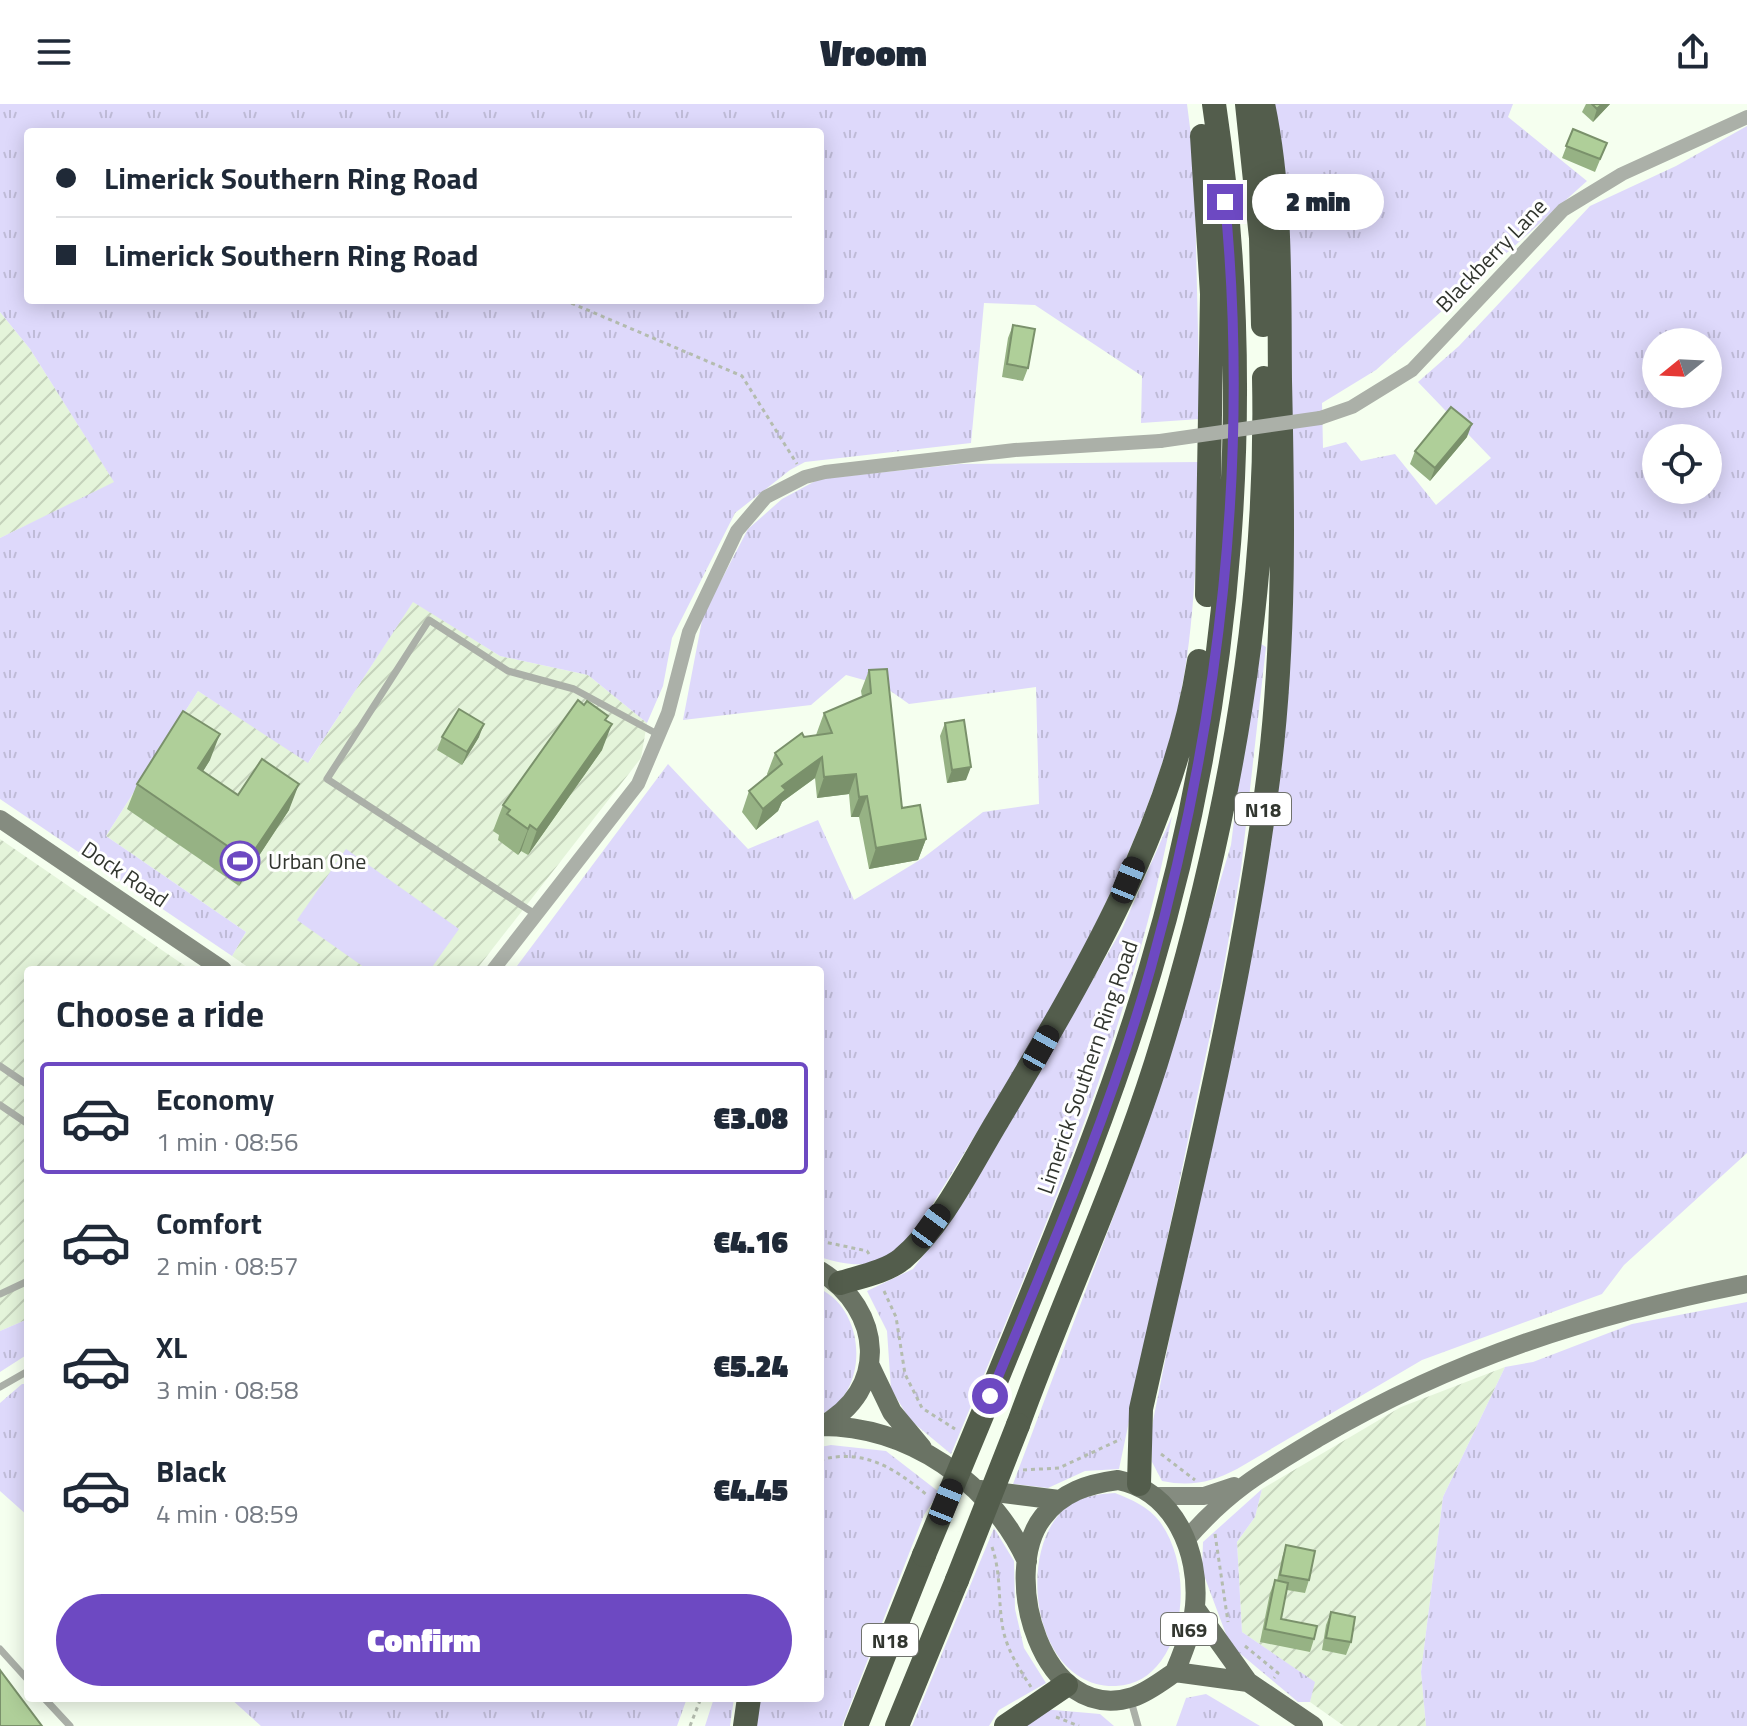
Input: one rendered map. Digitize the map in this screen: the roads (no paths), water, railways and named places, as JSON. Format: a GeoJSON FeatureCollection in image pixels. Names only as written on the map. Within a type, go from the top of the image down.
{"type":"FeatureCollection","features":[{"type":"Feature","properties":{"kind":"highway","name":"N18"},"geometry":{"type":"LineString","coordinates":[[1199,104],[1212,294],[1207,613]]}},
{"type":"Feature","properties":{"kind":"highway","name":"Limerick Southern Ring Road"},"geometry":{"type":"LineString","coordinates":[[856,1726],[1106,1104],[1150,970],[1187,825],[1210,704],[1223,590],[1233,430],[1231,262],[1214,104]]}},
{"type":"Feature","properties":{"kind":"highway","name":"N18"},"geometry":{"type":"LineString","coordinates":[[897,1726],[1018,1425],[1155,1065],[1210,865],[1228,776],[1253,612],[1265,395],[1261,238],[1247,104]]}},
{"type":"Feature","properties":{"kind":"highway","name":"N18"},"geometry":{"type":"LineString","coordinates":[[1149,1490],[1137,1442],[1141,1409],[1246,915],[1269,772],[1280,659],[1282,493],[1278,258],[1263,104]]}},
{"type":"Feature","properties":{"kind":"highway","name":"N18"},"geometry":{"type":"LineString","coordinates":[[830,1277],[876,1271],[899,1262],[918,1244],[957,1189],[1110,923],[1172,775],[1194,690],[1217,552],[1234,373]]}},
{"type":"Feature","properties":{"kind":"highway"},"geometry":{"type":"LineString","coordinates":[[1006,1726],[1066,1685]]}},
{"type":"Feature","properties":{"kind":"highway"},"geometry":{"type":"LineString","coordinates":[[745,1726],[748,1702]]}},
{"type":"Feature","properties":{"kind":"main road","name":"Dock Road"},"geometry":{"type":"LineString","coordinates":[[0,819],[217,966]]}},
{"type":"Feature","properties":{"kind":"main road"},"geometry":{"type":"LineString","coordinates":[[824,1425],[853,1401],[869,1364],[870,1342],[865,1320],[855,1300],[830,1277]]}},
{"type":"Feature","properties":{"kind":"main road"},"geometry":{"type":"LineString","coordinates":[[1186,1540],[1209,1502],[1365,1411],[1491,1352],[1641,1306],[1747,1284]]}},
{"type":"Feature","properties":{"kind":"main road"},"geometry":{"type":"LineString","coordinates":[[869,1364],[892,1412],[925,1452]]}},
{"type":"Feature","properties":{"kind":"main road"},"geometry":{"type":"LineString","coordinates":[[824,1427],[862,1428],[925,1452],[980,1490],[1015,1535],[1027,1561]]}},
{"type":"Feature","properties":{"kind":"main road"},"geometry":{"type":"LineString","coordinates":[[1130,1699],[1081,1697],[1051,1670],[1038,1644],[1028,1611],[1027,1561],[1041,1519],[1059,1500],[1091,1483],[1118,1480],[1149,1490],[1209,1502]]}},
{"type":"Feature","properties":{"kind":"main road"},"geometry":{"type":"LineString","coordinates":[[980,1490],[1059,1500]]}},
{"type":"Feature","properties":{"kind":"main road","name":"N69"},"geometry":{"type":"LineString","coordinates":[[1149,1490],[1186,1540],[1195,1581],[1195,1608],[1175,1672]]}},
{"type":"Feature","properties":{"kind":"main road","name":"N69"},"geometry":{"type":"LineString","coordinates":[[1195,1608],[1256,1687],[1313,1726]]}},
{"type":"Feature","properties":{"kind":"main road","name":"N69"},"geometry":{"type":"LineString","coordinates":[[1130,1699],[1175,1672],[1256,1687]]}},
{"type":"Feature","properties":{"kind":"street","name":"Blackberry Lane"},"geometry":{"type":"LineString","coordinates":[[496,966],[638,784],[659,735],[689,632],[737,531],[766,497],[805,477],[1015,450],[1160,441],[1320,418],[1352,407],[1412,370],[1563,210],[1622,174],[1747,117]]}},
{"type":"Feature","properties":{"kind":"lane"},"geometry":{"type":"LineString","coordinates":[[535,914],[327,779],[429,620],[508,671],[574,689],[659,735]]}},
{"type":"Feature","properties":{"kind":"lane"},"geometry":{"type":"LineString","coordinates":[[0,1066],[24,1082]]}},
{"type":"Feature","properties":{"kind":"lane"},"geometry":{"type":"LineString","coordinates":[[0,1105],[24,1121]]}},
{"type":"Feature","properties":{"kind":"lane"},"geometry":{"type":"LineString","coordinates":[[0,1294],[24,1283]]}},
{"type":"Feature","properties":{"kind":"lane"},"geometry":{"type":"LineString","coordinates":[[0,1387],[24,1373]]}},
{"type":"Feature","properties":{"kind":"lane"},"geometry":{"type":"LineString","coordinates":[[0,1649],[24,1676]]}},
{"type":"Feature","properties":{"kind":"lane"},"geometry":{"type":"LineString","coordinates":[[1130,1699],[1138,1726]]}},
{"type":"Feature","properties":{"kind":"lane"},"geometry":{"type":"LineString","coordinates":[[48,1702],[70,1726]]}},
{"type":"Feature","properties":{"kind":"place","name":"Urban One"},"geometry":{"type":"Point","coordinates":[240,861]}}]}
